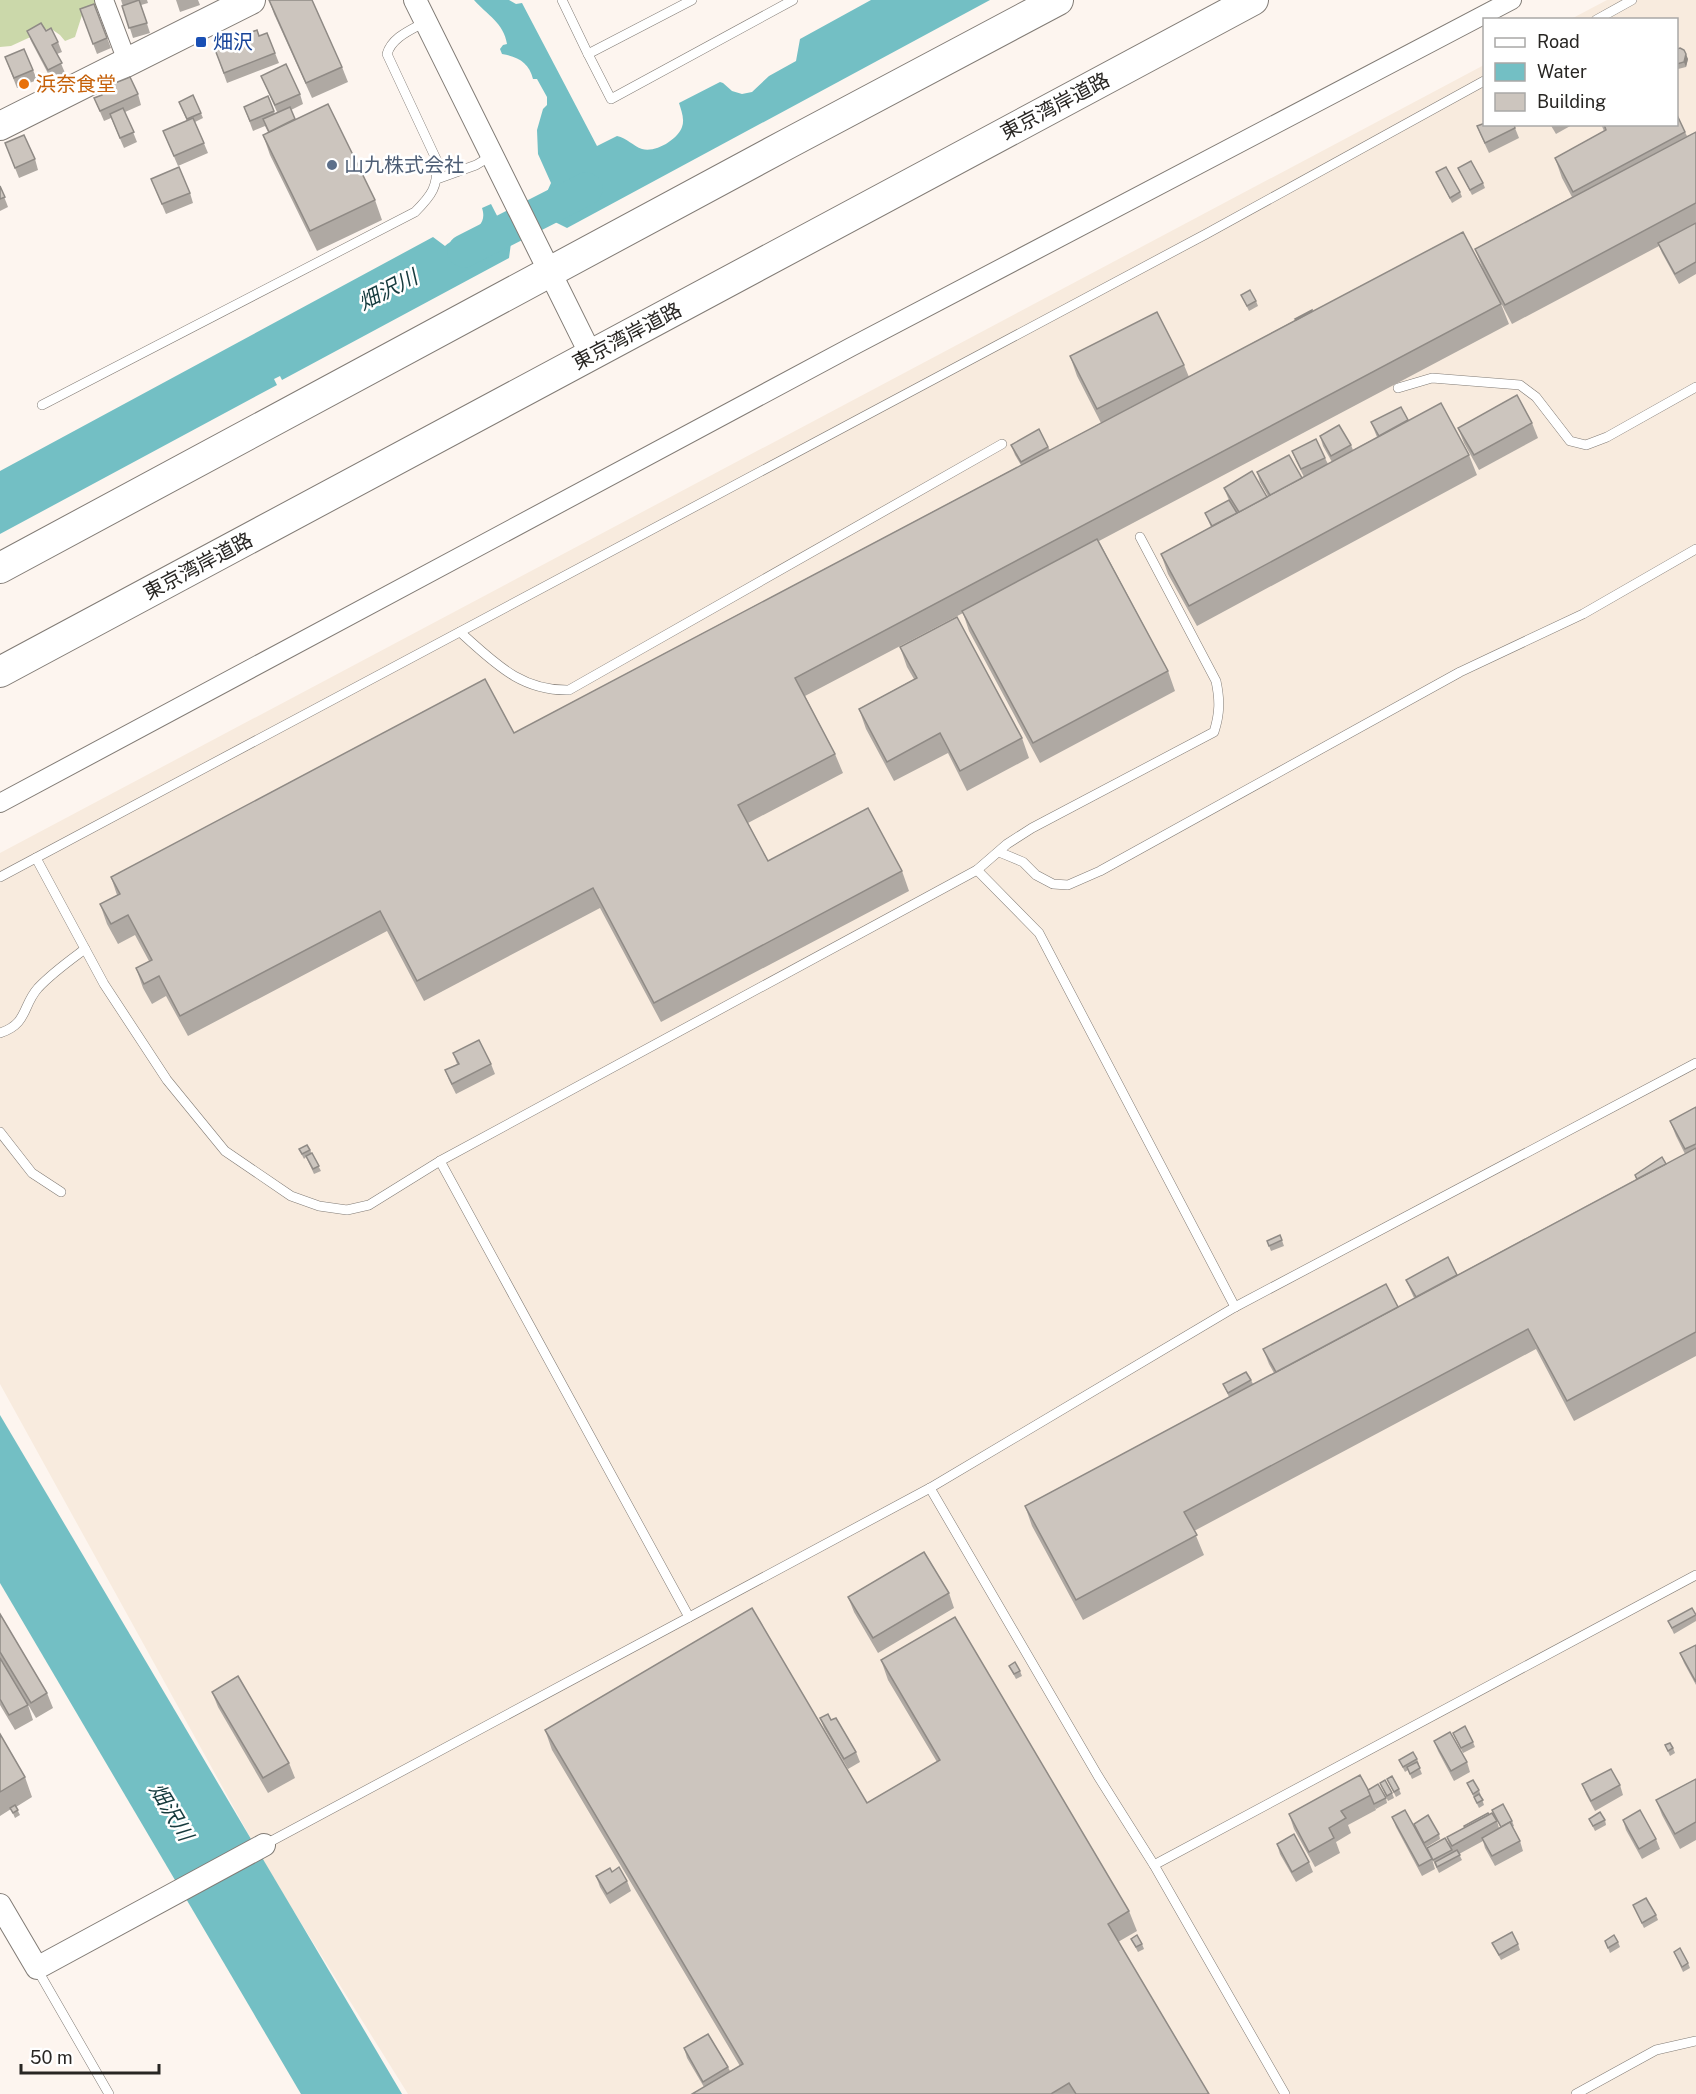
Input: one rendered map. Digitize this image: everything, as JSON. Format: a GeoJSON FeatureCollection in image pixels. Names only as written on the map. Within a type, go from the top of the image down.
{"type":"FeatureCollection","features":[{"type":"Feature","properties":{"kind":"highway"},"geometry":{"type":"LineString","coordinates":[[0,568],[546,264],[789,143],[1058,0]]}},
{"type":"Feature","properties":{"kind":"highway","name":"東京湾岸道路"},"geometry":{"type":"LineString","coordinates":[[0,672],[1253,0]]}},
{"type":"Feature","properties":{"kind":"main road"},"geometry":{"type":"LineString","coordinates":[[0,126],[251,0]]}},
{"type":"Feature","properties":{"kind":"street"},"geometry":{"type":"LineString","coordinates":[[104,0],[127,61]]}},
{"type":"Feature","properties":{"kind":"street"},"geometry":{"type":"LineString","coordinates":[[415,0],[490,156],[591,355]]}},
{"type":"Feature","properties":{"kind":"street"},"geometry":{"type":"LineString","coordinates":[[0,803],[882,331],[1512,0]]}},
{"type":"Feature","properties":{"kind":"street"},"geometry":{"type":"LineString","coordinates":[[0,1905],[37,1968],[264,1845]]}},
{"type":"Feature","properties":{"kind":"lane"},"geometry":{"type":"LineString","coordinates":[[562,0],[611,99],[794,0]]}},
{"type":"Feature","properties":{"kind":"lane"},"geometry":{"type":"LineString","coordinates":[[588,54],[692,0]]}},
{"type":"Feature","properties":{"kind":"lane"},"geometry":{"type":"LineString","coordinates":[[1600,18],[1632,0]]}},
{"type":"Feature","properties":{"kind":"lane"},"geometry":{"type":"LineString","coordinates":[[42,405],[415,212],[430,197],[437,179],[437,161],[387,54],[389,46],[399,37],[426,21]]}},
{"type":"Feature","properties":{"kind":"lane"},"geometry":{"type":"LineString","coordinates":[[0,877],[1195,240],[1483,82]]}},
{"type":"Feature","properties":{"kind":"lane"},"geometry":{"type":"LineString","coordinates":[[437,179],[476,165],[490,156]]}},
{"type":"Feature","properties":{"kind":"lane"},"geometry":{"type":"LineString","coordinates":[[1398,388],[1432,378],[1520,385],[1536,396],[1570,441],[1586,445],[1607,437],[1696,387]]}},
{"type":"Feature","properties":{"kind":"lane"},"geometry":{"type":"LineString","coordinates":[[460,632],[516,679],[553,690],[569,690],[1002,444]]}},
{"type":"Feature","properties":{"kind":"lane"},"geometry":{"type":"LineString","coordinates":[[36,858],[104,984],[167,1080],[225,1151],[291,1196],[319,1206],[347,1210],[369,1205],[440,1161],[977,870],[1032,828],[1214,732],[1220,702],[1216,681],[1140,537]]}},
{"type":"Feature","properties":{"kind":"lane"},"geometry":{"type":"LineString","coordinates":[[999,852],[1023,862],[1036,875],[1053,884],[1068,885],[1100,871],[1460,672],[1583,614],[1696,549]]}},
{"type":"Feature","properties":{"kind":"lane"},"geometry":{"type":"LineString","coordinates":[[977,870],[1039,933],[1235,1307]]}},
{"type":"Feature","properties":{"kind":"lane"},"geometry":{"type":"LineString","coordinates":[[0,1033],[14,1028],[36,990],[85,949]]}},
{"type":"Feature","properties":{"kind":"lane"},"geometry":{"type":"LineString","coordinates":[[264,1845],[930,1488],[1235,1307],[1696,1063]]}},
{"type":"Feature","properties":{"kind":"lane"},"geometry":{"type":"LineString","coordinates":[[0,1132],[32,1173],[61,1192]]}},
{"type":"Feature","properties":{"kind":"lane"},"geometry":{"type":"LineString","coordinates":[[440,1161],[689,1617]]}},
{"type":"Feature","properties":{"kind":"lane"},"geometry":{"type":"LineString","coordinates":[[930,1488],[1098,1776],[1154,1865],[1284,2094]]}},
{"type":"Feature","properties":{"kind":"lane"},"geometry":{"type":"LineString","coordinates":[[1154,1865],[1696,1575]]}},
{"type":"Feature","properties":{"kind":"lane"},"geometry":{"type":"LineString","coordinates":[[37,1968],[109,2094]]}},
{"type":"Feature","properties":{"kind":"lane"},"geometry":{"type":"LineString","coordinates":[[1576,2094],[1656,2050],[1696,2042]]}},
{"type":"Feature","properties":{"kind":"shaded area"},"geometry":{"type":"Polygon","coordinates":[[[1607,0],[1696,0],[1696,2094],[408,2094],[271,1875],[0,1384],[0,853],[1483,66],[1483,126],[1678,126],[1678,18],[1573,18],[1607,0]]]}},
{"type":"Feature","properties":{"kind":"green space"},"geometry":{"type":"Polygon","coordinates":[[[0,0],[99,0],[101,7],[82,15],[75,37],[65,41],[50,28],[11,46],[0,47],[0,0]]]}},
{"type":"Feature","properties":{"kind":"water"},"geometry":{"type":"Polygon","coordinates":[[[474,0],[509,0],[516,4],[522,3],[597,146],[617,136],[639,148],[648,150],[666,144],[680,132],[683,121],[679,103],[720,82],[732,91],[742,94],[752,92],[769,76],[796,61],[800,39],[871,0],[990,0],[567,228],[551,220],[540,199],[546,194],[551,183],[538,154],[537,130],[543,109],[547,105],[547,97],[537,79],[533,79],[526,65],[518,59],[502,54],[500,49],[507,44],[502,30],[474,0]]]}},
{"type":"Feature","properties":{"kind":"water"},"geometry":{"type":"Polygon","coordinates":[[[491,204],[511,243],[509,258],[282,380],[280,376],[274,379],[277,385],[0,534],[0,471],[433,237],[445,246],[472,232],[482,222],[482,208],[491,204]]]}},
{"type":"Feature","properties":{"kind":"water"},"geometry":{"type":"Polygon","coordinates":[[[0,1415],[402,2094],[301,2094],[0,1583],[0,1415]]]}},
{"type":"Feature","properties":{"kind":"building"},"geometry":{"type":"Polygon","coordinates":[[[139,0],[147,23],[129,28],[122,6],[139,0]]]}},
{"type":"Feature","properties":{"kind":"building"},"geometry":{"type":"Polygon","coordinates":[[[269,0],[312,0],[342,67],[306,83],[269,0]]]}},
{"type":"Feature","properties":{"kind":"building"},"geometry":{"type":"Polygon","coordinates":[[[94,4],[107,38],[93,44],[80,9],[94,4]]]}},
{"type":"Feature","properties":{"kind":"building"},"geometry":{"type":"Polygon","coordinates":[[[41,23],[46,31],[51,28],[58,42],[52,45],[62,63],[48,70],[27,31],[41,23]]]}},
{"type":"Feature","properties":{"kind":"building"},"geometry":{"type":"Polygon","coordinates":[[[257,30],[259,36],[267,33],[275,53],[224,73],[214,47],[257,30]]]}},
{"type":"Feature","properties":{"kind":"building"},"geometry":{"type":"Polygon","coordinates":[[[24,49],[33,70],[14,78],[5,57],[24,49]]]}},
{"type":"Feature","properties":{"kind":"building"},"geometry":{"type":"Polygon","coordinates":[[[1678,49],[1684,50],[1686,54],[1684,62],[1678,64],[1678,49]]]}},
{"type":"Feature","properties":{"kind":"building"},"geometry":{"type":"Polygon","coordinates":[[[286,64],[300,94],[275,105],[261,76],[286,64]]]}},
{"type":"Feature","properties":{"kind":"building"},"geometry":{"type":"Polygon","coordinates":[[[130,77],[138,94],[100,111],[94,98],[102,95],[100,89],[130,77]]]}},
{"type":"Feature","properties":{"kind":"building"},"geometry":{"type":"Polygon","coordinates":[[[193,95],[201,113],[187,119],[179,102],[193,95]]]}},
{"type":"Feature","properties":{"kind":"building"},"geometry":{"type":"Polygon","coordinates":[[[268,96],[274,111],[250,121],[244,107],[268,96]]]}},
{"type":"Feature","properties":{"kind":"building"},"geometry":{"type":"Polygon","coordinates":[[[328,104],[375,200],[310,231],[263,135],[328,104]]]}},
{"type":"Feature","properties":{"kind":"building"},"geometry":{"type":"Polygon","coordinates":[[[290,107],[295,119],[269,132],[263,119],[290,107]]]}},
{"type":"Feature","properties":{"kind":"building"},"geometry":{"type":"Polygon","coordinates":[[[123,108],[134,132],[120,138],[110,114],[123,108]]]}},
{"type":"Feature","properties":{"kind":"building"},"geometry":{"type":"Polygon","coordinates":[[[1678,117],[1685,132],[1573,192],[1555,158],[1606,130],[1605,126],[1678,126],[1678,117]]]}},
{"type":"Feature","properties":{"kind":"building"},"geometry":{"type":"Polygon","coordinates":[[[193,118],[204,143],[174,156],[163,131],[193,118]]]}},
{"type":"Feature","properties":{"kind":"building"},"geometry":{"type":"Polygon","coordinates":[[[1483,124],[1483,126],[1514,126],[1515,128],[1485,143],[1477,126],[1483,124]]]}},
{"type":"Feature","properties":{"kind":"building"},"geometry":{"type":"Polygon","coordinates":[[[1696,132],[1696,203],[1505,305],[1475,249],[1696,132]]]}},
{"type":"Feature","properties":{"kind":"building"},"geometry":{"type":"Polygon","coordinates":[[[24,135],[35,159],[15,168],[5,143],[24,135]]]}},
{"type":"Feature","properties":{"kind":"building"},"geometry":{"type":"Polygon","coordinates":[[[1471,161],[1483,183],[1470,190],[1458,168],[1471,161]]]}},
{"type":"Feature","properties":{"kind":"building"},"geometry":{"type":"Polygon","coordinates":[[[179,167],[190,193],[162,204],[151,179],[179,167]]]}},
{"type":"Feature","properties":{"kind":"building"},"geometry":{"type":"Polygon","coordinates":[[[1446,167],[1460,192],[1450,198],[1436,172],[1446,167]]]}},
{"type":"Feature","properties":{"kind":"building"},"geometry":{"type":"Polygon","coordinates":[[[0,186],[5,197],[0,199],[0,186]]]}},
{"type":"Feature","properties":{"kind":"building"},"geometry":{"type":"Polygon","coordinates":[[[1696,223],[1696,262],[1675,274],[1658,243],[1696,223]]]}},
{"type":"Feature","properties":{"kind":"building"},"geometry":{"type":"Polygon","coordinates":[[[1463,232],[1501,304],[795,678],[835,754],[738,805],[768,861],[868,808],[902,871],[654,1003],[593,888],[417,981],[380,911],[180,1016],[159,976],[144,984],[136,968],[152,960],[128,915],[111,924],[100,904],[120,894],[111,877],[485,679],[514,733],[1463,232]]]}},
{"type":"Feature","properties":{"kind":"building"},"geometry":{"type":"Polygon","coordinates":[[[1250,290],[1256,301],[1247,306],[1241,295],[1250,290]]]}},
{"type":"Feature","properties":{"kind":"building"},"geometry":{"type":"Polygon","coordinates":[[[1157,312],[1184,365],[1097,409],[1070,356],[1157,312]]]}},
{"type":"Feature","properties":{"kind":"building"},"geometry":{"type":"Polygon","coordinates":[[[1517,395],[1532,423],[1474,455],[1458,428],[1517,395]]]}},
{"type":"Feature","properties":{"kind":"building"},"geometry":{"type":"Polygon","coordinates":[[[1441,403],[1469,455],[1189,606],[1161,554],[1441,403]]]}},
{"type":"Feature","properties":{"kind":"building"},"geometry":{"type":"Polygon","coordinates":[[[1401,407],[1408,420],[1379,436],[1371,422],[1401,407]]]}},
{"type":"Feature","properties":{"kind":"building"},"geometry":{"type":"Polygon","coordinates":[[[1339,425],[1351,445],[1331,456],[1320,436],[1339,425]]]}},
{"type":"Feature","properties":{"kind":"building"},"geometry":{"type":"Polygon","coordinates":[[[1039,429],[1048,447],[1021,462],[1011,445],[1039,429]]]}},
{"type":"Feature","properties":{"kind":"building"},"geometry":{"type":"Polygon","coordinates":[[[1316,439],[1325,458],[1301,469],[1292,451],[1316,439]]]}},
{"type":"Feature","properties":{"kind":"building"},"geometry":{"type":"Polygon","coordinates":[[[1289,455],[1302,478],[1270,495],[1257,472],[1289,455]]]}},
{"type":"Feature","properties":{"kind":"building"},"geometry":{"type":"Polygon","coordinates":[[[1252,471],[1267,497],[1239,512],[1224,488],[1252,471]]]}},
{"type":"Feature","properties":{"kind":"building"},"geometry":{"type":"Polygon","coordinates":[[[1229,500],[1237,513],[1212,526],[1205,513],[1229,500]]]}},
{"type":"Feature","properties":{"kind":"building"},"geometry":{"type":"Polygon","coordinates":[[[1097,539],[1168,671],[1033,743],[962,611],[1097,539]]]}},
{"type":"Feature","properties":{"kind":"building"},"geometry":{"type":"Polygon","coordinates":[[[957,617],[1022,738],[960,771],[940,733],[887,762],[859,709],[917,678],[900,647],[957,617]]]}},
{"type":"Feature","properties":{"kind":"building"},"geometry":{"type":"Polygon","coordinates":[[[479,1040],[491,1064],[452,1084],[445,1070],[459,1064],[453,1053],[479,1040]]]}},
{"type":"Feature","properties":{"kind":"building"},"geometry":{"type":"Polygon","coordinates":[[[1696,1107],[1696,1144],[1685,1149],[1670,1121],[1696,1107]]]}},
{"type":"Feature","properties":{"kind":"building"},"geometry":{"type":"Polygon","coordinates":[[[307,1145],[310,1150],[302,1154],[299,1149],[307,1145]]]}},
{"type":"Feature","properties":{"kind":"building"},"geometry":{"type":"Polygon","coordinates":[[[1696,1148],[1696,1332],[1567,1401],[1528,1329],[1184,1512],[1197,1535],[1076,1600],[1025,1506],[1696,1148]]]}},
{"type":"Feature","properties":{"kind":"building"},"geometry":{"type":"Polygon","coordinates":[[[312,1153],[319,1166],[313,1169],[306,1156],[312,1153]]]}},
{"type":"Feature","properties":{"kind":"building"},"geometry":{"type":"Polygon","coordinates":[[[1662,1157],[1666,1164],[1637,1179],[1635,1175],[1662,1157]]]}},
{"type":"Feature","properties":{"kind":"building"},"geometry":{"type":"Polygon","coordinates":[[[1280,1235],[1282,1240],[1269,1246],[1267,1241],[1280,1235]]]}},
{"type":"Feature","properties":{"kind":"building"},"geometry":{"type":"Polygon","coordinates":[[[1448,1257],[1457,1275],[1416,1297],[1406,1280],[1448,1257]]]}},
{"type":"Feature","properties":{"kind":"building"},"geometry":{"type":"Polygon","coordinates":[[[1386,1284],[1398,1307],[1276,1372],[1263,1349],[1386,1284]]]}},
{"type":"Feature","properties":{"kind":"building"},"geometry":{"type":"Polygon","coordinates":[[[1246,1372],[1251,1380],[1228,1393],[1223,1384],[1246,1372]]]}},
{"type":"Feature","properties":{"kind":"building"},"geometry":{"type":"Polygon","coordinates":[[[924,1552],[949,1593],[873,1638],[848,1597],[924,1552]]]}},
{"type":"Feature","properties":{"kind":"building"},"geometry":{"type":"Polygon","coordinates":[[[752,1608],[867,1803],[940,1760],[881,1660],[955,1617],[1129,1911],[1108,1924],[1209,2094],[1076,2094],[1069,2083],[1051,2094],[692,2094],[743,2064],[545,1730],[752,1608]]]}},
{"type":"Feature","properties":{"kind":"building"},"geometry":{"type":"Polygon","coordinates":[[[1692,1608],[1696,1615],[1672,1628],[1668,1621],[1692,1608]]]}},
{"type":"Feature","properties":{"kind":"building"},"geometry":{"type":"Polygon","coordinates":[[[0,1614],[47,1693],[31,1703],[0,1652],[0,1614]]]}},
{"type":"Feature","properties":{"kind":"building"},"geometry":{"type":"Polygon","coordinates":[[[1696,1645],[1696,1682],[1680,1653],[1696,1645]]]}},
{"type":"Feature","properties":{"kind":"building"},"geometry":{"type":"Polygon","coordinates":[[[0,1658],[28,1705],[9,1715],[0,1699],[0,1658]]]}},
{"type":"Feature","properties":{"kind":"building"},"geometry":{"type":"Polygon","coordinates":[[[1015,1662],[1020,1671],[1014,1674],[1009,1666],[1015,1662]]]}},
{"type":"Feature","properties":{"kind":"building"},"geometry":{"type":"Polygon","coordinates":[[[238,1676],[289,1763],[263,1778],[212,1692],[238,1676]]]}},
{"type":"Feature","properties":{"kind":"building"},"geometry":{"type":"Polygon","coordinates":[[[828,1714],[831,1720],[836,1718],[856,1752],[844,1759],[820,1718],[828,1714]]]}},
{"type":"Feature","properties":{"kind":"building"},"geometry":{"type":"Polygon","coordinates":[[[1465,1726],[1473,1742],[1461,1748],[1453,1733],[1465,1726]]]}},
{"type":"Feature","properties":{"kind":"building"},"geometry":{"type":"Polygon","coordinates":[[[1450,1732],[1467,1762],[1451,1771],[1434,1741],[1450,1732]]]}},
{"type":"Feature","properties":{"kind":"building"},"geometry":{"type":"Polygon","coordinates":[[[0,1734],[25,1777],[0,1792],[0,1734]]]}},
{"type":"Feature","properties":{"kind":"building"},"geometry":{"type":"Polygon","coordinates":[[[1670,1743],[1673,1748],[1668,1751],[1665,1745],[1670,1743]]]}},
{"type":"Feature","properties":{"kind":"building"},"geometry":{"type":"Polygon","coordinates":[[[1413,1752],[1417,1759],[1403,1767],[1399,1760],[1413,1752]]]}},
{"type":"Feature","properties":{"kind":"building"},"geometry":{"type":"Polygon","coordinates":[[[1417,1762],[1420,1768],[1410,1774],[1407,1767],[1417,1762]]]}},
{"type":"Feature","properties":{"kind":"building"},"geometry":{"type":"Polygon","coordinates":[[[1611,1769],[1620,1785],[1591,1801],[1582,1784],[1611,1769]]]}},
{"type":"Feature","properties":{"kind":"building"},"geometry":{"type":"Polygon","coordinates":[[[1360,1775],[1371,1795],[1341,1811],[1346,1818],[1329,1828],[1334,1838],[1309,1852],[1289,1814],[1360,1775]]]}},
{"type":"Feature","properties":{"kind":"building"},"geometry":{"type":"Polygon","coordinates":[[[1392,1776],[1399,1789],[1394,1792],[1387,1779],[1392,1776]]]}},
{"type":"Feature","properties":{"kind":"building"},"geometry":{"type":"Polygon","coordinates":[[[1696,1779],[1696,1822],[1675,1834],[1656,1800],[1696,1779]]]}},
{"type":"Feature","properties":{"kind":"building"},"geometry":{"type":"Polygon","coordinates":[[[1385,1780],[1392,1793],[1387,1796],[1380,1783],[1385,1780]]]}},
{"type":"Feature","properties":{"kind":"building"},"geometry":{"type":"Polygon","coordinates":[[[1473,1780],[1479,1790],[1473,1794],[1467,1783],[1473,1780]]]}},
{"type":"Feature","properties":{"kind":"building"},"geometry":{"type":"Polygon","coordinates":[[[1378,1784],[1386,1798],[1374,1804],[1368,1790],[1378,1784]]]}},
{"type":"Feature","properties":{"kind":"building"},"geometry":{"type":"Polygon","coordinates":[[[1479,1794],[1483,1800],[1477,1803],[1474,1797],[1479,1794]]]}},
{"type":"Feature","properties":{"kind":"building"},"geometry":{"type":"Polygon","coordinates":[[[1503,1804],[1512,1821],[1501,1827],[1492,1810],[1503,1804]]]}},
{"type":"Feature","properties":{"kind":"building"},"geometry":{"type":"Polygon","coordinates":[[[15,1805],[18,1810],[13,1813],[10,1808],[15,1805]]]}},
{"type":"Feature","properties":{"kind":"building"},"geometry":{"type":"Polygon","coordinates":[[[1405,1810],[1432,1859],[1419,1866],[1392,1817],[1405,1810]]]}},
{"type":"Feature","properties":{"kind":"building"},"geometry":{"type":"Polygon","coordinates":[[[1640,1810],[1656,1839],[1639,1849],[1623,1820],[1640,1810]]]}},
{"type":"Feature","properties":{"kind":"building"},"geometry":{"type":"Polygon","coordinates":[[[1600,1812],[1605,1820],[1593,1826],[1589,1819],[1600,1812]]]}},
{"type":"Feature","properties":{"kind":"building"},"geometry":{"type":"Polygon","coordinates":[[[1488,1813],[1489,1815],[1465,1828],[1464,1826],[1488,1813]]]}},
{"type":"Feature","properties":{"kind":"building"},"geometry":{"type":"Polygon","coordinates":[[[1492,1813],[1497,1821],[1452,1846],[1447,1837],[1492,1813]]]}},
{"type":"Feature","properties":{"kind":"building"},"geometry":{"type":"Polygon","coordinates":[[[1428,1815],[1439,1834],[1424,1843],[1414,1824],[1428,1815]]]}},
{"type":"Feature","properties":{"kind":"building"},"geometry":{"type":"Polygon","coordinates":[[[1510,1822],[1520,1841],[1492,1856],[1482,1838],[1510,1822]]]}},
{"type":"Feature","properties":{"kind":"building"},"geometry":{"type":"Polygon","coordinates":[[[1294,1834],[1309,1862],[1292,1872],[1277,1844],[1294,1834]]]}},
{"type":"Feature","properties":{"kind":"building"},"geometry":{"type":"Polygon","coordinates":[[[1445,1838],[1452,1850],[1433,1860],[1427,1848],[1445,1838]]]}},
{"type":"Feature","properties":{"kind":"building"},"geometry":{"type":"Polygon","coordinates":[[[1457,1850],[1460,1855],[1437,1867],[1435,1862],[1457,1850]]]}},
{"type":"Feature","properties":{"kind":"building"},"geometry":{"type":"Polygon","coordinates":[[[619,1867],[627,1881],[607,1894],[596,1876],[610,1868],[612,1872],[619,1867]]]}},
{"type":"Feature","properties":{"kind":"building"},"geometry":{"type":"Polygon","coordinates":[[[1646,1898],[1656,1915],[1642,1923],[1633,1905],[1646,1898]]]}},
{"type":"Feature","properties":{"kind":"building"},"geometry":{"type":"Polygon","coordinates":[[[1512,1932],[1518,1944],[1499,1955],[1492,1943],[1512,1932]]]}},
{"type":"Feature","properties":{"kind":"building"},"geometry":{"type":"Polygon","coordinates":[[[1137,1935],[1142,1944],[1136,1947],[1131,1939],[1137,1935]]]}},
{"type":"Feature","properties":{"kind":"building"},"geometry":{"type":"Polygon","coordinates":[[[1614,1935],[1618,1942],[1608,1948],[1605,1941],[1614,1935]]]}},
{"type":"Feature","properties":{"kind":"building"},"geometry":{"type":"Polygon","coordinates":[[[1680,1948],[1688,1963],[1682,1967],[1674,1952],[1680,1948]]]}},
{"type":"Feature","properties":{"kind":"building"},"geometry":{"type":"Polygon","coordinates":[[[708,2034],[728,2067],[703,2082],[684,2048],[708,2034]]]}},
{"type":"Feature","properties":{"kind":"waterway","name":"畑沢川"},"geometry":{"type":"LineString","coordinates":[[464,251],[586,189]]}},
{"type":"Feature","properties":{"kind":"place","name":"畑沢"},"geometry":{"type":"Point","coordinates":[201,42]}},
{"type":"Feature","properties":{"kind":"place","name":"浜奈食堂"},"geometry":{"type":"Point","coordinates":[24,84]}},
{"type":"Feature","properties":{"kind":"place","name":"山九株式会社"},"geometry":{"type":"Point","coordinates":[332,165]}}]}
